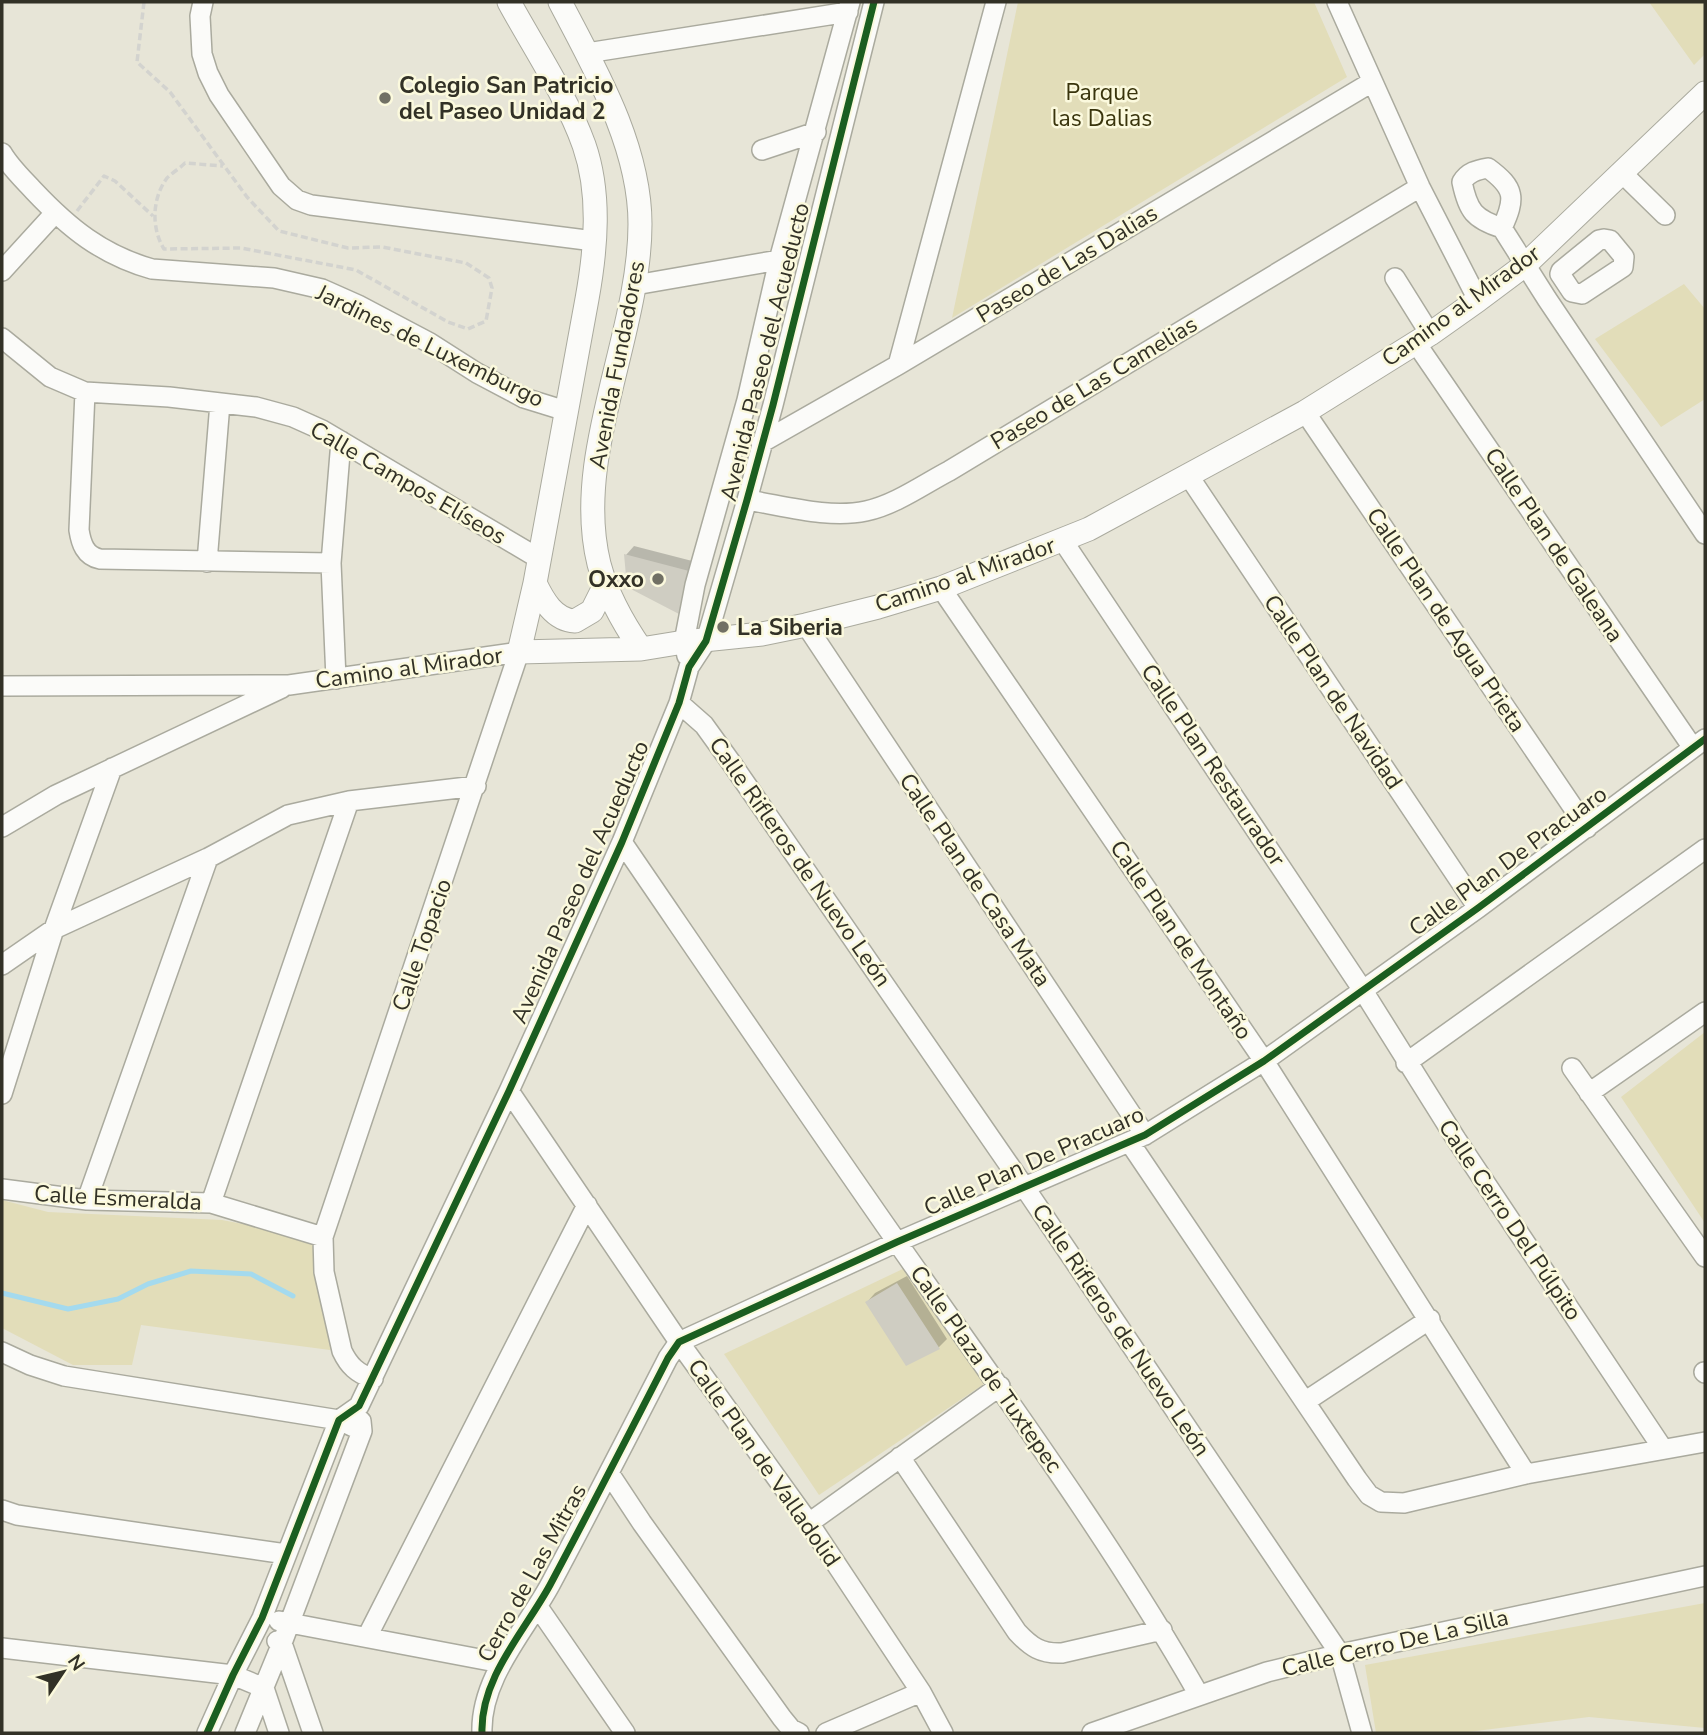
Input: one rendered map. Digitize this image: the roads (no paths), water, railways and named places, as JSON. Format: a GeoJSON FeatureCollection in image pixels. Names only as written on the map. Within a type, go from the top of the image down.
{"type":"FeatureCollection","features":[{"type":"Feature","properties":{"kind":"main road","name":"Avenida Fundadores"},"geometry":{"type":"LineString","coordinates":[[509,2],[565,103],[585,148],[594,197],[592,268],[535,583],[519,652]]}},
{"type":"Feature","properties":{"kind":"main road","name":"Avenida Fundadores"},"geometry":{"type":"LineString","coordinates":[[560,2],[587,53],[632,162],[640,223],[635,285],[604,423],[594,490],[596,545],[606,584],[641,649]]}},
{"type":"Feature","properties":{"kind":"main road","name":"Camino al Mirador"},"geometry":{"type":"LineString","coordinates":[[519,652],[641,649],[806,625],[940,588],[1063,541],[1305,412],[1478,300],[1525,265],[1705,93]]}},
{"type":"Feature","properties":{"kind":"main road"},"geometry":{"type":"LineString","coordinates":[[535,583],[555,613],[575,621],[592,611],[606,584]]}},
{"type":"Feature","properties":{"kind":"street"},"geometry":{"type":"LineString","coordinates":[[203,2],[200,36],[208,72],[237,125],[281,186],[297,200],[311,205],[594,242]]}},
{"type":"Feature","properties":{"kind":"street","name":"Avenida Paseo del Acueducto"},"geometry":{"type":"LineString","coordinates":[[339,1420],[359,1406],[373,1379],[509,1091],[622,842],[679,703],[695,641],[747,500],[874,2]]}},
{"type":"Feature","properties":{"kind":"street"},"geometry":{"type":"LineString","coordinates":[[898,365],[996,2]]}},
{"type":"Feature","properties":{"kind":"street"},"geometry":{"type":"LineString","coordinates":[[1337,2],[1420,187],[1478,300]]}},
{"type":"Feature","properties":{"kind":"street"},"geometry":{"type":"LineString","coordinates":[[587,53],[849,7]]}},
{"type":"Feature","properties":{"kind":"street","name":"Avenida Paseo del Acueducto"},"geometry":{"type":"LineString","coordinates":[[695,641],[695,585],[747,400],[779,260],[849,7]]}},
{"type":"Feature","properties":{"kind":"street","name":"Paseo de Las Dalias"},"geometry":{"type":"LineString","coordinates":[[761,443],[898,365],[1372,82]]}},
{"type":"Feature","properties":{"kind":"street"},"geometry":{"type":"LineString","coordinates":[[762,150],[816,132]]}},
{"type":"Feature","properties":{"kind":"street","name":"Jardines de Luxemburgo"},"geometry":{"type":"LineString","coordinates":[[2,153],[61,219],[83,237],[111,254],[152,269],[274,278],[322,289],[430,343],[477,373],[524,398],[566,411]]}},
{"type":"Feature","properties":{"kind":"street"},"geometry":{"type":"LineString","coordinates":[[1623,174],[1665,215]]}},
{"type":"Feature","properties":{"kind":"street","name":"Paseo de Las Camelias"},"geometry":{"type":"LineString","coordinates":[[747,500],[845,512],[867,511],[896,499],[949,471],[1420,187]]}},
{"type":"Feature","properties":{"kind":"street"},"geometry":{"type":"LineString","coordinates":[[2,271],[61,219]]}},
{"type":"Feature","properties":{"kind":"street"},"geometry":{"type":"LineString","coordinates":[[1502,228],[1705,534]]}},
{"type":"Feature","properties":{"kind":"street"},"geometry":{"type":"LineString","coordinates":[[635,285],[779,260]]}},
{"type":"Feature","properties":{"kind":"street","name":"Calle Plan de Galeana"},"geometry":{"type":"LineString","coordinates":[[1395,278],[1423,338],[1699,743]]}},
{"type":"Feature","properties":{"kind":"street"},"geometry":{"type":"LineString","coordinates":[[1547,299],[1566,284]]}},
{"type":"Feature","properties":{"kind":"street","name":"Calle Campos Elíseos"},"geometry":{"type":"LineString","coordinates":[[2,338],[50,377],[85,392],[169,397],[256,407],[293,417],[341,441],[538,558]]}},
{"type":"Feature","properties":{"kind":"street"},"geometry":{"type":"LineString","coordinates":[[85,392],[79,530],[85,549],[90,555],[100,559],[331,563]]}},
{"type":"Feature","properties":{"kind":"street"},"geometry":{"type":"LineString","coordinates":[[747,400],[773,405]]}},
{"type":"Feature","properties":{"kind":"street"},"geometry":{"type":"LineString","coordinates":[[207,562],[220,403]]}},
{"type":"Feature","properties":{"kind":"street","name":"Calle Plan de Agua Prieta"},"geometry":{"type":"LineString","coordinates":[[1305,412],[1587,828]]}},
{"type":"Feature","properties":{"kind":"street"},"geometry":{"type":"LineString","coordinates":[[336,679],[331,563],[341,441]]}},
{"type":"Feature","properties":{"kind":"street","name":"Calle Plan de Navidad"},"geometry":{"type":"LineString","coordinates":[[1188,475],[1478,908]]}},
{"type":"Feature","properties":{"kind":"street","name":"Calle Plan Restaurador"},"geometry":{"type":"LineString","coordinates":[[1063,541],[1362,989]]}},
{"type":"Feature","properties":{"kind":"street","name":"Calle Plan de Montaño"},"geometry":{"type":"LineString","coordinates":[[940,588],[1264,1061],[1526,1474]]}},
{"type":"Feature","properties":{"kind":"street","name":"Calle Plan de Casa Mata"},"geometry":{"type":"LineString","coordinates":[[806,625],[1369,1495],[1391,1504],[1417,1500],[1526,1474],[1705,1443]]}},
{"type":"Feature","properties":{"kind":"street","name":"Camino al Mirador"},"geometry":{"type":"LineString","coordinates":[[2,686],[289,685],[519,652]]}},
{"type":"Feature","properties":{"kind":"street","name":"Calle Topacio"},"geometry":{"type":"LineString","coordinates":[[323,1237],[519,652]]}},
{"type":"Feature","properties":{"kind":"street"},"geometry":{"type":"LineString","coordinates":[[2,827],[56,795],[289,685]]}},
{"type":"Feature","properties":{"kind":"street","name":"Calle Rifleros de Nuevo León"},"geometry":{"type":"LineString","coordinates":[[679,703],[704,725],[1024,1188],[1340,1654],[1362,1733]]}},
{"type":"Feature","properties":{"kind":"street","name":"Calle Plan De Pracuaro"},"geometry":{"type":"LineString","coordinates":[[679,1342],[897,1242],[1137,1139],[1264,1061],[1478,908],[1699,743]]}},
{"type":"Feature","properties":{"kind":"street"},"geometry":{"type":"LineString","coordinates":[[2,1094],[54,929],[112,768]]}},
{"type":"Feature","properties":{"kind":"street"},"geometry":{"type":"LineString","coordinates":[[2,965],[54,929],[208,858],[288,815],[349,802],[476,786]]}},
{"type":"Feature","properties":{"kind":"street"},"geometry":{"type":"LineString","coordinates":[[211,1203],[349,802]]}},
{"type":"Feature","properties":{"kind":"street","name":"Calle Plaza de Tuxtepec"},"geometry":{"type":"LineString","coordinates":[[622,842],[897,1242],[1000,1386],[1162,1630],[1199,1695]]}},
{"type":"Feature","properties":{"kind":"street"},"geometry":{"type":"LineString","coordinates":[[1406,1063],[1705,849]]}},
{"type":"Feature","properties":{"kind":"street"},"geometry":{"type":"LineString","coordinates":[[87,1200],[208,858]]}},
{"type":"Feature","properties":{"kind":"street","name":"Calle Cerro Del Púlpito"},"geometry":{"type":"LineString","coordinates":[[1362,989],[1406,1063],[1663,1449]]}},
{"type":"Feature","properties":{"kind":"street"},"geometry":{"type":"LineString","coordinates":[[1589,1093],[1705,1012]]}},
{"type":"Feature","properties":{"kind":"street"},"geometry":{"type":"LineString","coordinates":[[1573,1068],[1705,1257]]}},
{"type":"Feature","properties":{"kind":"street","name":"Calle Plan de Valladolid"},"geometry":{"type":"LineString","coordinates":[[509,1091],[679,1342],[809,1523],[921,1692],[943,1733]]}},
{"type":"Feature","properties":{"kind":"street","name":"Calle Esmeralda"},"geometry":{"type":"LineString","coordinates":[[2,1189],[87,1200],[211,1203],[323,1237]]}},
{"type":"Feature","properties":{"kind":"street"},"geometry":{"type":"LineString","coordinates":[[367,1637],[587,1205]]}},
{"type":"Feature","properties":{"kind":"street"},"geometry":{"type":"LineString","coordinates":[[323,1237],[324,1272],[342,1351],[358,1373],[373,1379]]}},
{"type":"Feature","properties":{"kind":"street"},"geometry":{"type":"LineString","coordinates":[[1306,1401],[1430,1319]]}},
{"type":"Feature","properties":{"kind":"street"},"geometry":{"type":"LineString","coordinates":[[679,1342],[668,1358],[609,1473],[782,1718],[799,1733]]}},
{"type":"Feature","properties":{"kind":"street"},"geometry":{"type":"LineString","coordinates":[[2,1352],[46,1371],[99,1383],[339,1420],[362,1431]]}},
{"type":"Feature","properties":{"kind":"street"},"geometry":{"type":"LineString","coordinates":[[809,1523],[1000,1386]]}},
{"type":"Feature","properties":{"kind":"street"},"geometry":{"type":"LineString","coordinates":[[245,1733],[290,1623],[362,1431],[359,1406]]}},
{"type":"Feature","properties":{"kind":"street"},"geometry":{"type":"LineString","coordinates":[[207,1733],[259,1625],[339,1420]]}},
{"type":"Feature","properties":{"kind":"street"},"geometry":{"type":"LineString","coordinates":[[900,1457],[1017,1632],[1037,1650],[1062,1653],[1162,1630]]}},
{"type":"Feature","properties":{"kind":"street","name":"Cerro de Las Mitras"},"geometry":{"type":"LineString","coordinates":[[484,1731],[484,1710],[501,1663],[538,1606],[609,1473]]}},
{"type":"Feature","properties":{"kind":"street"},"geometry":{"type":"LineString","coordinates":[[2,1510],[17,1516],[286,1555]]}},
{"type":"Feature","properties":{"kind":"street","name":"Calle Cerro De La Silla"},"geometry":{"type":"LineString","coordinates":[[1092,1733],[1266,1672],[1705,1576]]}},
{"type":"Feature","properties":{"kind":"street"},"geometry":{"type":"LineString","coordinates":[[538,1606],[625,1733]]}},
{"type":"Feature","properties":{"kind":"street"},"geometry":{"type":"LineString","coordinates":[[259,1625],[290,1623],[501,1663]]}},
{"type":"Feature","properties":{"kind":"street"},"geometry":{"type":"LineString","coordinates":[[259,1625],[282,1643],[313,1733]]}},
{"type":"Feature","properties":{"kind":"street"},"geometry":{"type":"LineString","coordinates":[[2,1648],[233,1675],[264,1688],[279,1733]]}},
{"type":"Feature","properties":{"kind":"street"},"geometry":{"type":"LineString","coordinates":[[826,1733],[921,1692]]}},
{"type":"Feature","properties":{"kind":"waterway"},"geometry":{"type":"LineString","coordinates":[[2,1293],[68,1309],[118,1299],[148,1284],[191,1271],[251,1274],[293,1296]]}},
{"type":"Feature","properties":{"kind":"place","name":"Colegio San Patricio del Paseo Unidad 2"},"geometry":{"type":"Point","coordinates":[385,98]}},
{"type":"Feature","properties":{"kind":"place","name":"Oxxo"},"geometry":{"type":"Point","coordinates":[658,579]}},
{"type":"Feature","properties":{"kind":"place","name":"La Siberia"},"geometry":{"type":"Point","coordinates":[723,627]}},
{"type":"Feature","properties":{"kind":"park label","name":"Parque las Dalias"},"geometry":{"type":"Point","coordinates":[1102,105]}}]}
